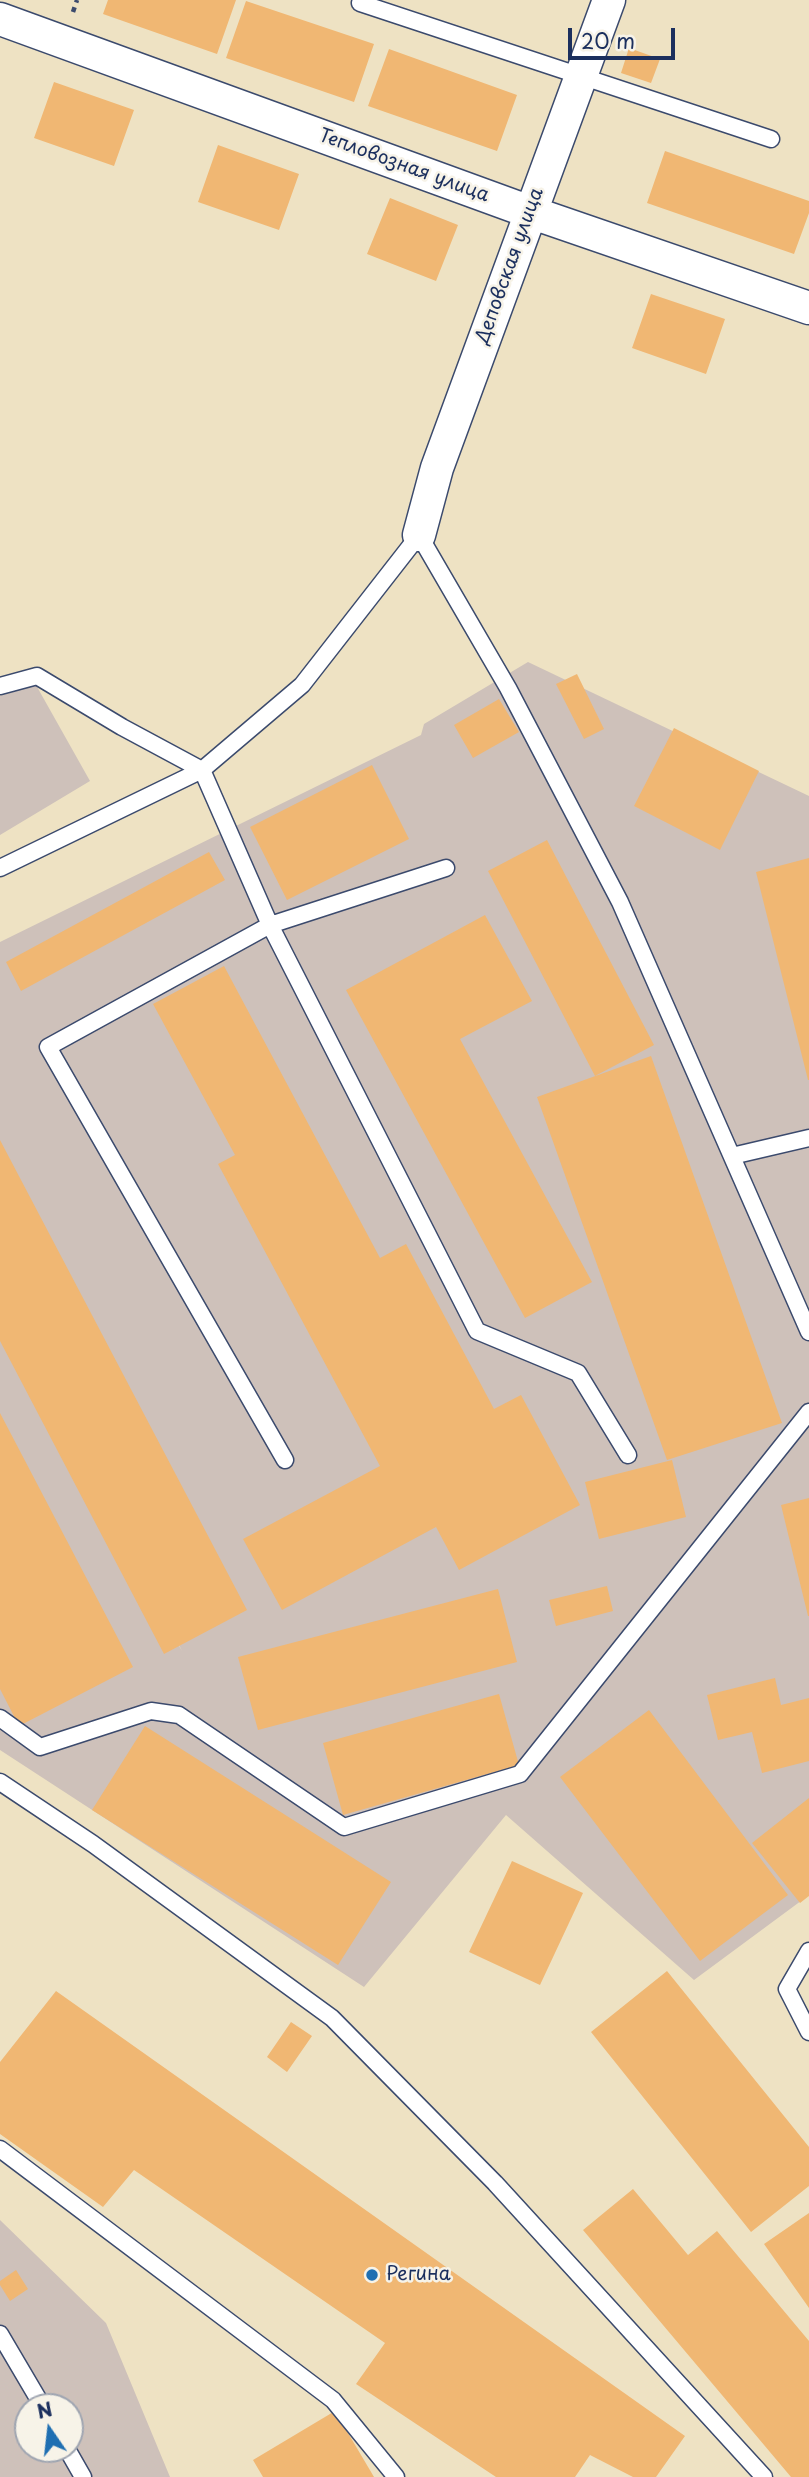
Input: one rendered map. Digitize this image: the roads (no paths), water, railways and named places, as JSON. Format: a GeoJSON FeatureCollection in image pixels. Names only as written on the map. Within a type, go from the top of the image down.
{"type":"FeatureCollection","features":[{"type":"Feature","properties":{"kind":"street","name":"Деповская улица"},"geometry":{"type":"LineString","coordinates":[[419,535],[438,468],[609,0]]}},
{"type":"Feature","properties":{"kind":"street","name":"Тепловозная улица"},"geometry":{"type":"LineString","coordinates":[[0,19],[530,212],[809,308]]}},
{"type":"Feature","properties":{"kind":"lane"},"geometry":{"type":"LineString","coordinates":[[360,3],[771,139]]}},
{"type":"Feature","properties":{"kind":"lane"},"geometry":{"type":"LineString","coordinates":[[0,868],[202,770],[302,685],[419,535],[508,688],[620,902],[809,1332]]}},
{"type":"Feature","properties":{"kind":"lane"},"geometry":{"type":"LineString","coordinates":[[0,686],[37,676],[122,727],[202,770],[270,925],[477,1331],[579,1373],[628,1455]]}},
{"type":"Feature","properties":{"kind":"lane"},"geometry":{"type":"LineString","coordinates":[[285,1460],[48,1047],[270,925],[446,868]]}},
{"type":"Feature","properties":{"kind":"lane"},"geometry":{"type":"LineString","coordinates":[[732,1156],[809,1138]]}},
{"type":"Feature","properties":{"kind":"lane"},"geometry":{"type":"LineString","coordinates":[[0,1718],[40,1747],[151,1711],[179,1715],[344,1827],[520,1774],[809,1412]]}},
{"type":"Feature","properties":{"kind":"lane"},"geometry":{"type":"LineString","coordinates":[[0,1782],[93,1844],[332,2018],[495,2183],[764,2477]]}},
{"type":"Feature","properties":{"kind":"lane"},"geometry":{"type":"LineString","coordinates":[[809,1951],[788,1990],[809,2032]]}},
{"type":"Feature","properties":{"kind":"lane"},"geometry":{"type":"LineString","coordinates":[[0,2149],[333,2400],[396,2477]]}},
{"type":"Feature","properties":{"kind":"lane"},"geometry":{"type":"LineString","coordinates":[[0,2333],[35,2393]]}},
{"type":"Feature","properties":{"kind":"place","name":"Регина"},"geometry":{"type":"Point","coordinates":[372,2275]}}]}
